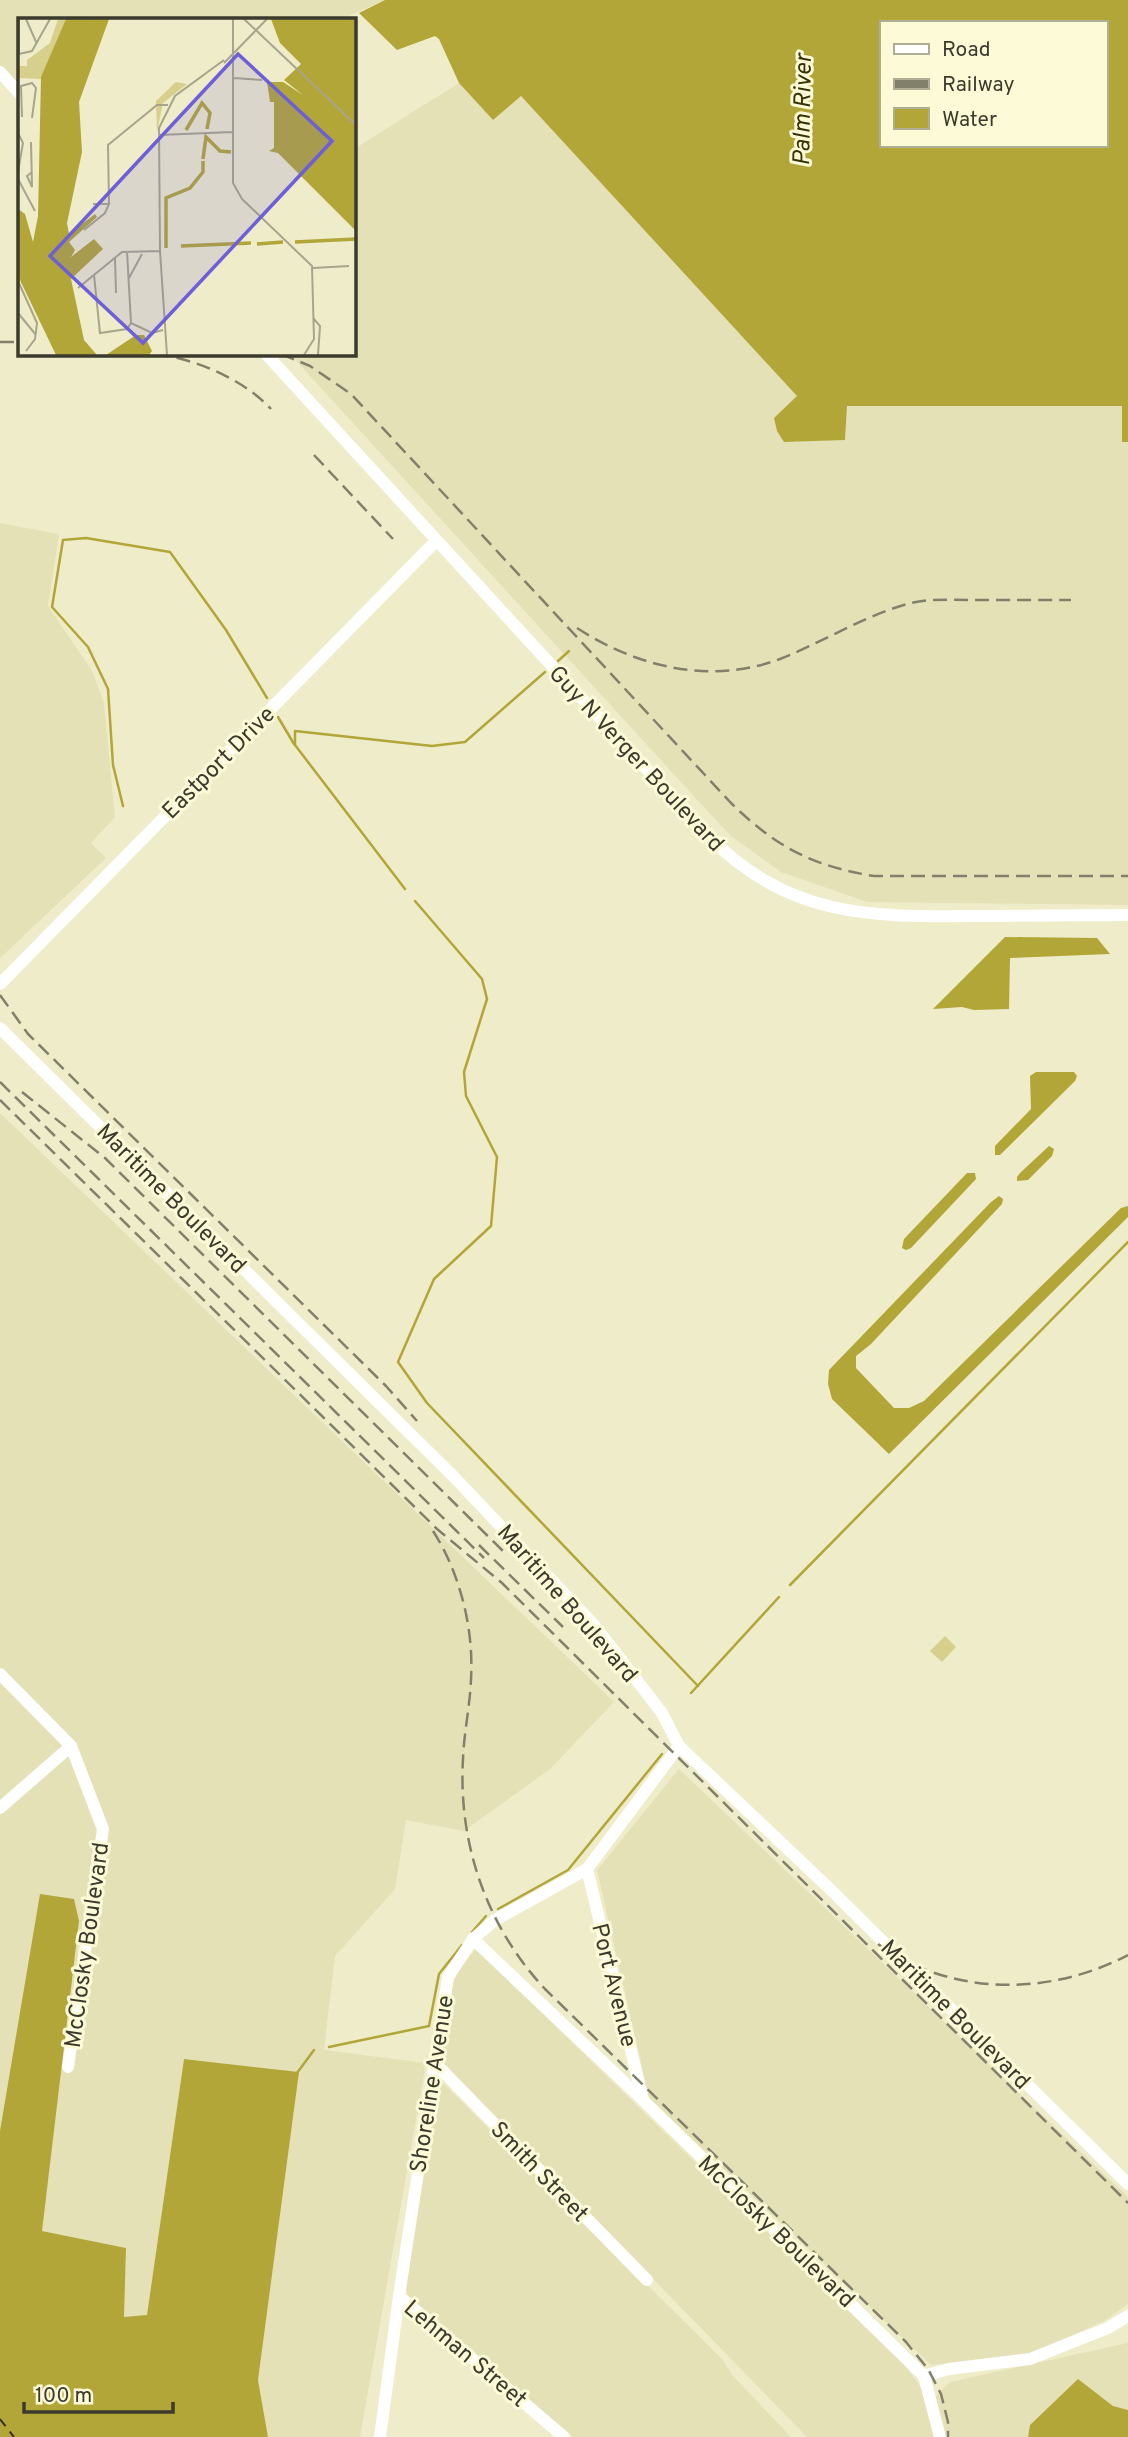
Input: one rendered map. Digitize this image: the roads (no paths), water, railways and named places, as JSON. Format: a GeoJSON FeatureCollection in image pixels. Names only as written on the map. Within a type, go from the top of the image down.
{"type":"FeatureCollection","features":[{"type":"Feature","properties":{"kind":"street"},"geometry":{"type":"LineString","coordinates":[[0,72],[18,92]]}},
{"type":"Feature","properties":{"kind":"street","name":"Guy N Verger Boulevard"},"geometry":{"type":"LineString","coordinates":[[267,355],[714,843],[741,866],[786,893],[831,908],[899,917],[1128,915]]}},
{"type":"Feature","properties":{"kind":"street","name":"Eastport Drive"},"geometry":{"type":"LineString","coordinates":[[0,984],[436,541]]}},
{"type":"Feature","properties":{"kind":"street","name":"Maritime Boulevard"},"geometry":{"type":"LineString","coordinates":[[0,1028],[455,1478],[594,1625],[662,1713],[679,1746],[831,1890],[1128,2184]]}},
{"type":"Feature","properties":{"kind":"street","name":"McClosky Boulevard"},"geometry":{"type":"LineString","coordinates":[[0,1674],[71,1746],[103,1829],[68,2067]]}},
{"type":"Feature","properties":{"kind":"street"},"geometry":{"type":"LineString","coordinates":[[0,1808],[71,1746]]}},
{"type":"Feature","properties":{"kind":"street","name":"Shoreline Avenue"},"geometry":{"type":"LineString","coordinates":[[380,2437],[448,1977],[473,1939],[495,1920],[587,1869],[679,1746]]}},
{"type":"Feature","properties":{"kind":"street","name":"Port Avenue"},"geometry":{"type":"LineString","coordinates":[[587,1869],[643,2100]]}},
{"type":"Feature","properties":{"kind":"street","name":"McClosky Boulevard"},"geometry":{"type":"LineString","coordinates":[[473,1939],[643,2100],[924,2376]]}},
{"type":"Feature","properties":{"kind":"street","name":"Smith Street"},"geometry":{"type":"LineString","coordinates":[[434,2062],[648,2280]]}},
{"type":"Feature","properties":{"kind":"street","name":"Lehman Street"},"geometry":{"type":"LineString","coordinates":[[399,2296],[564,2437]]}},
{"type":"Feature","properties":{"kind":"street"},"geometry":{"type":"LineString","coordinates":[[940,2437],[924,2376],[1030,2359],[1108,2328],[1128,2316]]}},
{"type":"Feature","properties":{"kind":"water","name":"Palm River"},"geometry":{"type":"Polygon","coordinates":[[[385,0],[1128,0],[1128,442],[1122,442],[1122,406],[847,406],[845,440],[784,442],[777,431],[774,418],[797,396],[521,96],[493,120],[459,83],[439,39],[435,36],[397,50],[359,13],[385,0]]]}},
{"type":"Feature","properties":{"kind":"water"},"geometry":{"type":"Polygon","coordinates":[[[1005,937],[1097,938],[1110,954],[1010,958],[1009,1009],[933,1009],[1005,937]]]}},
{"type":"Feature","properties":{"kind":"water"},"geometry":{"type":"Polygon","coordinates":[[[1036,1072],[1074,1072],[1077,1076],[1000,1155],[995,1155],[995,1146],[1031,1109],[1030,1076],[1036,1072]]]}},
{"type":"Feature","properties":{"kind":"water"},"geometry":{"type":"Polygon","coordinates":[[[1049,1146],[1054,1149],[1052,1156],[1028,1180],[1017,1181],[1020,1173],[1049,1146]]]}},
{"type":"Feature","properties":{"kind":"water"},"geometry":{"type":"Polygon","coordinates":[[[967,1173],[975,1173],[976,1179],[911,1248],[902,1248],[904,1239],[967,1173]]]}},
{"type":"Feature","properties":{"kind":"water"},"geometry":{"type":"Polygon","coordinates":[[[999,1196],[1003,1199],[1002,1204],[871,1344],[856,1356],[856,1368],[894,1408],[909,1408],[924,1401],[1121,1208],[1128,1206],[1128,1217],[889,1454],[832,1399],[828,1384],[829,1370],[999,1196]]]}},
{"type":"Feature","properties":{"kind":"water"},"geometry":{"type":"Polygon","coordinates":[[[40,1894],[74,1899],[79,1921],[42,2231],[126,2248],[124,2317],[147,2315],[184,2059],[299,2072],[258,2380],[268,2437],[0,2437],[0,2131],[40,1894]]]}},
{"type":"Feature","properties":{"kind":"water"},"geometry":{"type":"Polygon","coordinates":[[[1078,2379],[1113,2406],[1128,2410],[1128,2437],[1028,2437],[1030,2425],[1078,2379]]]}},
{"type":"Feature","properties":{"kind":"waterway"},"geometry":{"type":"LineString","coordinates":[[123,806],[113,765],[108,689],[88,647],[52,607],[63,540],[86,538],[170,552],[226,630],[267,698]]}},
{"type":"Feature","properties":{"kind":"waterway"},"geometry":{"type":"LineString","coordinates":[[558,661],[569,651]]}},
{"type":"Feature","properties":{"kind":"waterway"},"geometry":{"type":"LineString","coordinates":[[405,889],[295,745],[295,731],[432,746],[465,742],[545,672]]}},
{"type":"Feature","properties":{"kind":"waterway"},"geometry":{"type":"LineString","coordinates":[[278,717],[294,744]]}},
{"type":"Feature","properties":{"kind":"waterway"},"geometry":{"type":"LineString","coordinates":[[415,901],[482,979],[487,999],[464,1072],[466,1096],[497,1157],[491,1226],[434,1279],[398,1362],[427,1403],[698,1686]]}},
{"type":"Feature","properties":{"kind":"waterway"},"geometry":{"type":"LineString","coordinates":[[790,1585],[1128,1242]]}},
{"type":"Feature","properties":{"kind":"waterway"},"geometry":{"type":"LineString","coordinates":[[691,1693],[779,1597]]}},
{"type":"Feature","properties":{"kind":"waterway"},"geometry":{"type":"LineString","coordinates":[[498,1909],[568,1870],[662,1754]]}},
{"type":"Feature","properties":{"kind":"waterway"},"geometry":{"type":"LineString","coordinates":[[472,1932],[486,1916]]}},
{"type":"Feature","properties":{"kind":"waterway"},"geometry":{"type":"LineString","coordinates":[[329,2047],[429,2026],[439,1974],[462,1945]]}},
{"type":"Feature","properties":{"kind":"waterway"},"geometry":{"type":"LineString","coordinates":[[297,2073],[314,2050]]}},
{"type":"Feature","properties":{"kind":"railway"},"geometry":{"type":"LineString","coordinates":[[0,342],[18,342]]}},
{"type":"Feature","properties":{"kind":"railway"},"geometry":{"type":"LineString","coordinates":[[161,355],[187,360],[218,372],[247,388],[271,409]]}},
{"type":"Feature","properties":{"kind":"railway"},"geometry":{"type":"LineString","coordinates":[[283,355],[310,366],[351,394],[731,803],[780,843],[832,867],[874,876],[1128,876]]}},
{"type":"Feature","properties":{"kind":"railway"},"geometry":{"type":"LineString","coordinates":[[314,455],[393,539]]}},
{"type":"Feature","properties":{"kind":"railway"},"geometry":{"type":"LineString","coordinates":[[577,628],[600,642],[649,662],[675,668],[727,671],[780,659],[890,609],[915,602],[1071,600]]}},
{"type":"Feature","properties":{"kind":"railway"},"geometry":{"type":"LineString","coordinates":[[0,995],[28,1034],[386,1386],[417,1421]]}},
{"type":"Feature","properties":{"kind":"railway"},"geometry":{"type":"LineString","coordinates":[[0,1082],[484,1558]]}},
{"type":"Feature","properties":{"kind":"railway"},"geometry":{"type":"LineString","coordinates":[[22,1092],[105,1158],[506,1554]]}},
{"type":"Feature","properties":{"kind":"railway"},"geometry":{"type":"LineString","coordinates":[[0,1100],[437,1529],[502,1583],[1128,2203]]}},
{"type":"Feature","properties":{"kind":"railway"},"geometry":{"type":"LineString","coordinates":[[433,1531],[458,1583],[470,1641],[470,1689],[463,1759],[463,1791],[471,1853],[480,1883],[507,1939],[545,1989],[906,2342],[928,2369],[941,2394],[948,2422],[948,2437]]}},
{"type":"Feature","properties":{"kind":"railway"},"geometry":{"type":"LineString","coordinates":[[479,1545],[563,1627]]}},
{"type":"Feature","properties":{"kind":"railway"},"geometry":{"type":"LineString","coordinates":[[878,1944],[937,1974],[969,1982],[1002,1985],[1034,1984],[1066,1978],[1128,1955]]}}]}
